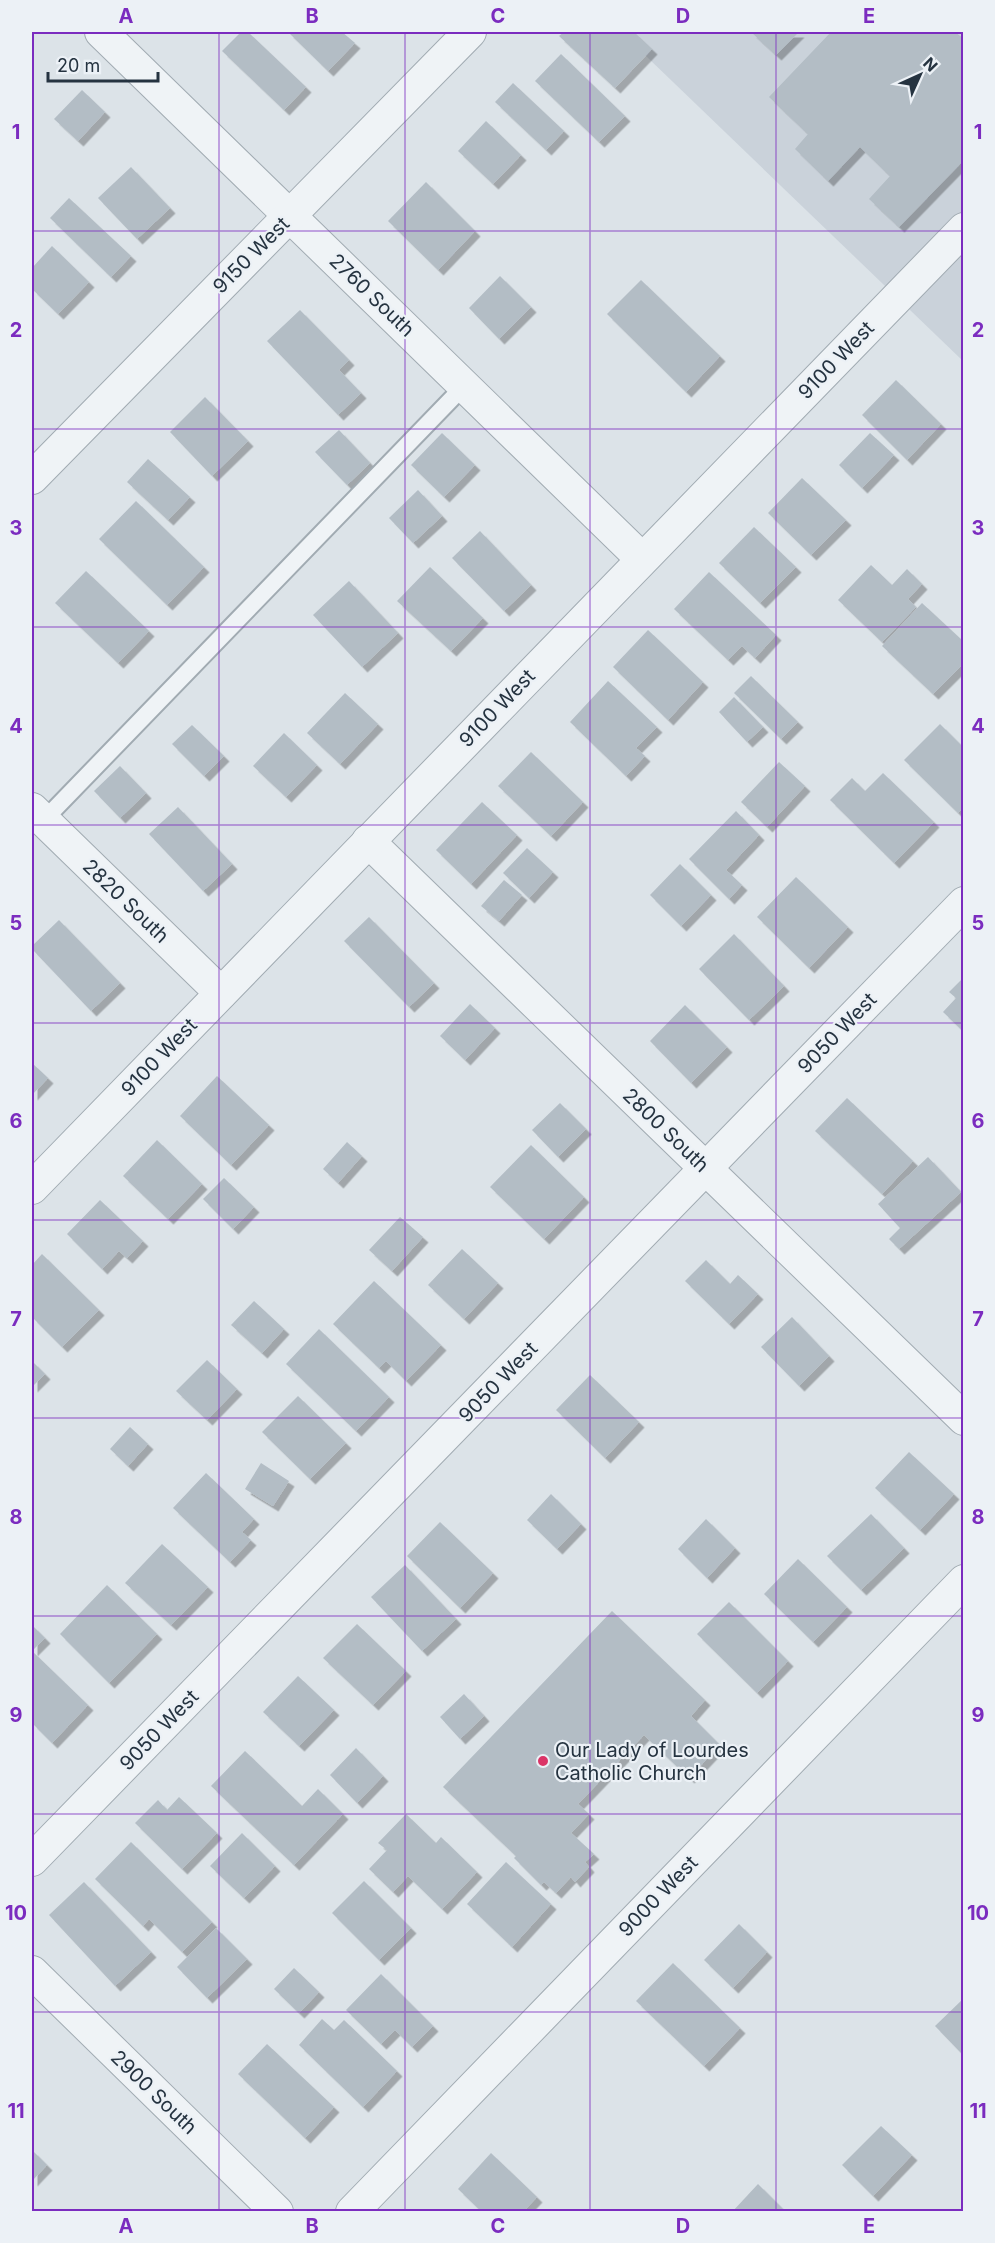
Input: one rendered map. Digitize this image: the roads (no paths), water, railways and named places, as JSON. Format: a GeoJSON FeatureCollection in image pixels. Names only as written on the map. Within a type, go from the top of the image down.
{"type":"FeatureCollection","features":[{"type":"Feature","properties":{"kind":"street","name":"2760 South"},"geometry":{"type":"LineString","coordinates":[[101,32],[642,559]]}},
{"type":"Feature","properties":{"kind":"street","name":"9150 West"},"geometry":{"type":"LineString","coordinates":[[32,478],[470,32]]}},
{"type":"Feature","properties":{"kind":"street","name":"9100 West"},"geometry":{"type":"LineString","coordinates":[[32,1188],[963,229]]}},
{"type":"Feature","properties":{"kind":"street","name":"2820 South"},"geometry":{"type":"LineString","coordinates":[[37,815],[221,993]]}},
{"type":"Feature","properties":{"kind":"street","name":"2800 South"},"geometry":{"type":"LineString","coordinates":[[368,841],[963,1419]]}},
{"type":"Feature","properties":{"kind":"street","name":"9050 West"},"geometry":{"type":"LineString","coordinates":[[32,1860],[963,903]]}},
{"type":"Feature","properties":{"kind":"street","name":"9000 West"},"geometry":{"type":"LineString","coordinates":[[352,2211],[963,1581]]}},
{"type":"Feature","properties":{"kind":"street","name":"2900 South"},"geometry":{"type":"LineString","coordinates":[[32,1972],[278,2211]]}},
{"type":"Feature","properties":{"kind":"lane"},"geometry":{"type":"LineString","coordinates":[[37,815],[464,386]]}},
{"type":"Feature","properties":{"kind":"place","name":"Our Lady of Lourdes Catholic Church"},"geometry":{"type":"Point","coordinates":[543,1761]}}]}
